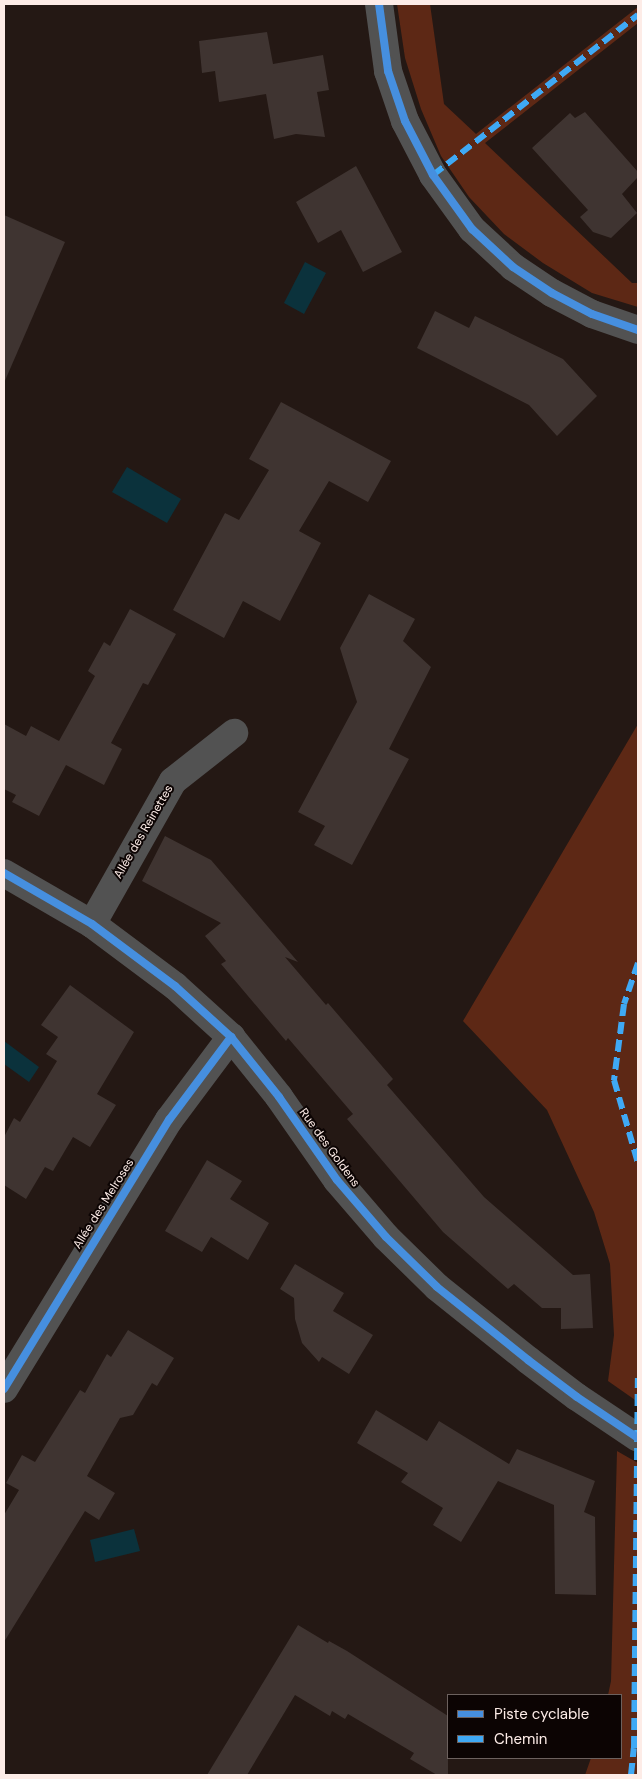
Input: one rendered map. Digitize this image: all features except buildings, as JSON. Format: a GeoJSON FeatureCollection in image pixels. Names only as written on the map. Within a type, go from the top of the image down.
{"type":"FeatureCollection","features":[{"type":"Feature","properties":{"kind":"street"},"geometry":{"type":"LineString","coordinates":[[379,4],[388,71],[405,120],[433,175],[472,229],[513,267],[552,293],[592,314],[638,330]]}},
{"type":"Feature","properties":{"kind":"street","name":"Allée des Reinettes"},"geometry":{"type":"LineString","coordinates":[[92,924],[173,781],[234,732]]}},
{"type":"Feature","properties":{"kind":"street","name":"Rue des Goldens"},"geometry":{"type":"LineString","coordinates":[[4,872],[92,924],[175,986],[231,1036],[279,1097],[337,1180],[386,1237],[437,1287],[577,1397],[638,1438]]}},
{"type":"Feature","properties":{"kind":"street","name":"Allée des Melroses"},"geometry":{"type":"LineString","coordinates":[[4,1389],[169,1120],[231,1036]]}},
{"type":"Feature","properties":{"kind":"shaded area"},"geometry":{"type":"Polygon","coordinates":[[[397,4],[430,4],[444,104],[476,134],[638,7],[638,23],[485,143],[632,283],[638,283],[638,307],[592,293],[543,263],[504,234],[469,197],[441,156],[421,109],[405,58],[397,4]]]}},
{"type":"Feature","properties":{"kind":"shaded area"},"geometry":{"type":"Polygon","coordinates":[[[638,724],[638,1402],[608,1381],[614,1335],[610,1264],[594,1212],[547,1110],[463,1021],[638,724]]]}},
{"type":"Feature","properties":{"kind":"shaded area"},"geometry":{"type":"Polygon","coordinates":[[[617,1451],[638,1463],[638,1775],[585,1775],[591,1759],[622,1759],[622,1694],[608,1694],[611,1681],[617,1451]]]}},
{"type":"Feature","properties":{"kind":"water"},"geometry":{"type":"Polygon","coordinates":[[[305,262],[326,273],[304,314],[284,303],[305,262]]]}},
{"type":"Feature","properties":{"kind":"water"},"geometry":{"type":"Polygon","coordinates":[[[127,467],[181,499],[167,523],[112,492],[127,467]]]}},
{"type":"Feature","properties":{"kind":"water"},"geometry":{"type":"Polygon","coordinates":[[[4,1041],[39,1067],[29,1082],[4,1064],[4,1041]]]}},
{"type":"Feature","properties":{"kind":"water"},"geometry":{"type":"Polygon","coordinates":[[[134,1529],[140,1551],[95,1562],[90,1540],[134,1529]]]}},
{"type":"Feature","properties":{"kind":"marked path"},"geometry":{"type":"LineString","coordinates":[[433,175],[638,15]]}},
{"type":"Feature","properties":{"kind":"marked path"},"geometry":{"type":"LineString","coordinates":[[638,963],[624,1004],[614,1080],[638,1163]]}},
{"type":"Feature","properties":{"kind":"marked path"},"geometry":{"type":"LineString","coordinates":[[631,1775],[634,1748],[638,1378]]}},
{"type":"Feature","properties":{"kind":"cycle path"},"geometry":{"type":"LineString","coordinates":[[379,4],[388,71],[405,121],[433,175],[472,229],[513,267],[552,293],[592,314],[638,330]]}},
{"type":"Feature","properties":{"kind":"cycle path"},"geometry":{"type":"LineString","coordinates":[[4,873],[92,924],[175,986],[231,1037],[279,1097],[337,1180],[386,1237],[437,1287],[577,1397],[638,1438]]}},
{"type":"Feature","properties":{"kind":"cycle path"},"geometry":{"type":"LineString","coordinates":[[4,1389],[169,1120],[231,1037]]}}]}
